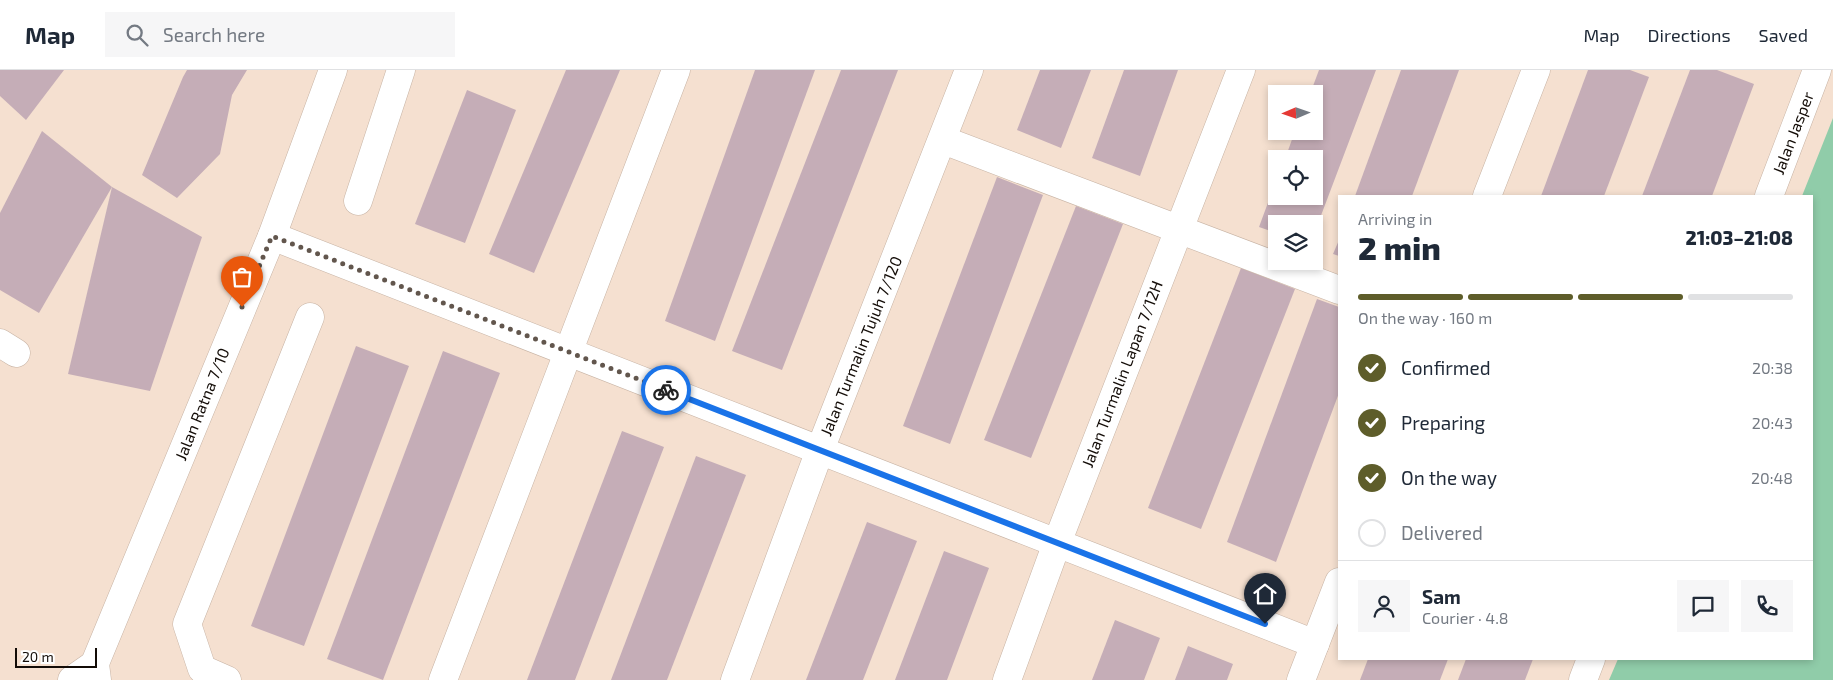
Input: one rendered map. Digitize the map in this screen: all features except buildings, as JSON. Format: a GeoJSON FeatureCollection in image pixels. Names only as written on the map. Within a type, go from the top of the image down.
{"type":"FeatureCollection","features":[{"type":"Feature","properties":{"kind":"street","name":"Jalan Ratna 7/10"},"geometry":{"type":"LineString","coordinates":[[93,675],[272,236],[333,70]]}},
{"type":"Feature","properties":{"kind":"street"},"geometry":{"type":"LineString","coordinates":[[358,201],[400,70]]}},
{"type":"Feature","properties":{"kind":"street"},"geometry":{"type":"LineString","coordinates":[[443,680],[676,70]]}},
{"type":"Feature","properties":{"kind":"street","name":"Jalan Turmalin Tujuh 7/120"},"geometry":{"type":"LineString","coordinates":[[735,680],[820,450],[969,70]]}},
{"type":"Feature","properties":{"kind":"street","name":"Jalan Turmalin Lapan 7/12H"},"geometry":{"type":"LineString","coordinates":[[1007,680],[1057,543],[1241,70]]}},
{"type":"Feature","properties":{"kind":"street"},"geometry":{"type":"LineString","coordinates":[[1487,195],[1536,70]]}},
{"type":"Feature","properties":{"kind":"street","name":"Jalan Jasper"},"geometry":{"type":"LineString","coordinates":[[1768,195],[1817,70]]}},
{"type":"Feature","properties":{"kind":"street"},"geometry":{"type":"LineString","coordinates":[[943,140],[1338,290]]}},
{"type":"Feature","properties":{"kind":"street"},"geometry":{"type":"LineString","coordinates":[[272,236],[1315,644]]}},
{"type":"Feature","properties":{"kind":"street"},"geometry":{"type":"LineString","coordinates":[[227,680],[202,669],[187,624],[310,317]]}},
{"type":"Feature","properties":{"kind":"street"},"geometry":{"type":"LineString","coordinates":[[1302,680],[1338,585]]}},
{"type":"Feature","properties":{"kind":"street"},"geometry":{"type":"LineString","coordinates":[[1583,680],[1591,660]]}},
{"type":"Feature","properties":{"kind":"street"},"geometry":{"type":"LineString","coordinates":[[72,680],[93,675]]}},
{"type":"Feature","properties":{"kind":"green space"},"geometry":{"type":"Polygon","coordinates":[[[1833,118],[1833,680],[1609,680],[1618,660],[1813,660],[1813,195],[1802,195],[1833,118]]]}},
{"type":"Feature","properties":{"kind":"way so far"},"geometry":{"type":"LineString","coordinates":[[242,307],[272,236],[666,390]]}},
{"type":"Feature","properties":{"kind":"route"},"geometry":{"type":"LineString","coordinates":[[666,390],[1265,624]]}}]}
